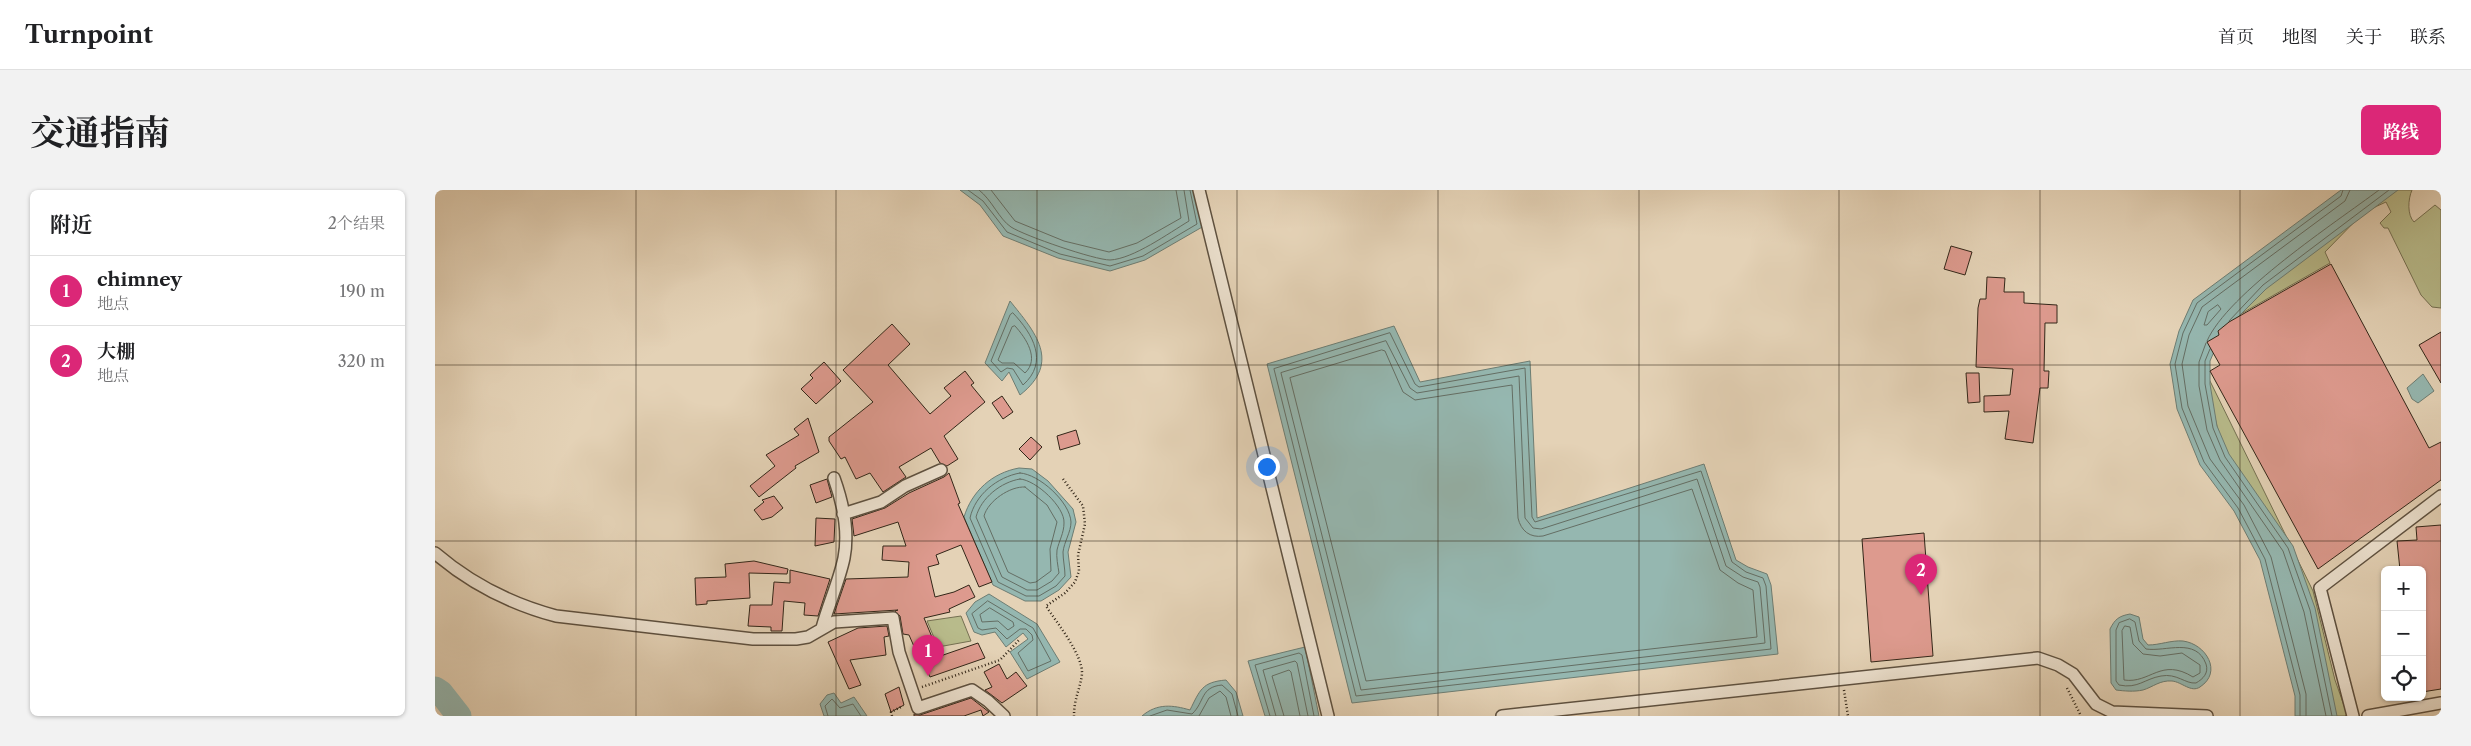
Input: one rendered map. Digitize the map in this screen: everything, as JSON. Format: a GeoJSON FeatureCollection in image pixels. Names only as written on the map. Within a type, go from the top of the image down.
{"type":"FeatureCollection","features":[{"type":"Feature","properties":{"kind":"street"},"geometry":{"type":"LineString","coordinates":[[1199,190],[1328,716]]}},
{"type":"Feature","properties":{"kind":"street"},"geometry":{"type":"LineString","coordinates":[[843,514],[881,502],[905,486],[941,470]]}},
{"type":"Feature","properties":{"kind":"street"},"geometry":{"type":"LineString","coordinates":[[822,628],[844,556],[843,514],[834,478]]}},
{"type":"Feature","properties":{"kind":"street"},"geometry":{"type":"LineString","coordinates":[[2353,716],[2320,588],[2441,496]]}},
{"type":"Feature","properties":{"kind":"street"},"geometry":{"type":"LineString","coordinates":[[435,553],[453,568],[487,589],[524,608],[555,616],[753,639],[796,639],[808,637],[834,622],[893,618],[899,652],[918,708],[973,690],[989,701],[1004,716]]}},
{"type":"Feature","properties":{"kind":"street"},"geometry":{"type":"LineString","coordinates":[[1502,716],[2038,658],[2058,665],[2073,674],[2096,704],[2112,712],[2207,716]]}},
{"type":"Feature","properties":{"kind":"street"},"geometry":{"type":"LineString","coordinates":[[2368,716],[2441,704]]}},
{"type":"Feature","properties":{"kind":"path"},"geometry":{"type":"LineString","coordinates":[[1063,479],[1083,506],[1085,524],[1078,555],[1079,571],[1075,582],[1065,593],[1046,606],[1076,654],[1082,668],[1082,677],[1074,701],[1074,716]]}},
{"type":"Feature","properties":{"kind":"path"},"geometry":{"type":"LineString","coordinates":[[892,716],[891,712],[913,695],[1000,660],[1020,640]]}},
{"type":"Feature","properties":{"kind":"path"},"geometry":{"type":"LineString","coordinates":[[1843,680],[1848,716]]}},
{"type":"Feature","properties":{"kind":"path"},"geometry":{"type":"LineString","coordinates":[[2065,686],[2081,716]]}},
{"type":"Feature","properties":{"kind":"green space"},"geometry":{"type":"Polygon","coordinates":[[[2374,190],[2412,190],[2409,207],[2410,215],[2414,222],[2435,205],[2441,210],[2441,308],[2432,307],[2421,295],[2388,228],[2384,228],[2380,223],[2391,212],[2386,202],[2364,212],[2325,252],[2330,263],[2232,319],[2210,337],[2209,379],[2313,591],[2335,680],[2347,714],[2345,716],[2324,716],[2222,447],[2197,343],[2374,190]]]}},
{"type":"Feature","properties":{"kind":"green space"},"geometry":{"type":"Polygon","coordinates":[[[961,616],[971,641],[938,647],[927,621],[961,616]]]}},
{"type":"Feature","properties":{"kind":"water"},"geometry":{"type":"Polygon","coordinates":[[[960,190],[1195,190],[1204,226],[1145,260],[1110,271],[1058,258],[1003,236],[980,205],[960,190]]]}},
{"type":"Feature","properties":{"kind":"water"},"geometry":{"type":"Polygon","coordinates":[[[2341,190],[2398,190],[2266,289],[2238,317],[2219,340],[2210,361],[2210,384],[2217,426],[2229,454],[2293,546],[2315,608],[2337,716],[2295,716],[2295,696],[2260,560],[2234,511],[2200,465],[2177,409],[2170,364],[2179,331],[2193,300],[2341,190]]]}},
{"type":"Feature","properties":{"kind":"water"},"geometry":{"type":"Polygon","coordinates":[[[1010,301],[1035,336],[1040,347],[1042,359],[1040,371],[1033,383],[1020,395],[1009,372],[1002,381],[985,363],[1010,301]]]}},
{"type":"Feature","properties":{"kind":"water"},"geometry":{"type":"Polygon","coordinates":[[[1394,326],[1420,382],[1530,361],[1537,518],[1704,464],[1736,560],[1767,574],[1771,585],[1778,654],[1352,703],[1267,364],[1394,326]]]}},
{"type":"Feature","properties":{"kind":"water"},"geometry":{"type":"Polygon","coordinates":[[[2423,374],[2434,391],[2418,403],[2412,399],[2407,388],[2423,374]]]}},
{"type":"Feature","properties":{"kind":"water"},"geometry":{"type":"Polygon","coordinates":[[[1019,468],[1032,469],[1048,481],[1073,509],[1076,522],[1068,552],[1071,577],[1059,590],[1041,601],[1025,601],[993,585],[964,517],[972,499],[984,485],[1000,474],[1019,468]]]}},
{"type":"Feature","properties":{"kind":"water"},"geometry":{"type":"Polygon","coordinates":[[[989,594],[1037,624],[1060,662],[1027,679],[1010,652],[1028,639],[1023,633],[1006,647],[995,632],[982,635],[974,632],[966,613],[975,602],[989,594]]]}},
{"type":"Feature","properties":{"kind":"water"},"geometry":{"type":"Polygon","coordinates":[[[2130,614],[2139,617],[2143,639],[2148,645],[2183,641],[2199,647],[2209,659],[2211,667],[2207,681],[2197,689],[2168,681],[2140,691],[2116,690],[2111,683],[2110,629],[2118,618],[2130,614]]]}},
{"type":"Feature","properties":{"kind":"water"},"geometry":{"type":"Polygon","coordinates":[[[1305,647],[1319,716],[1265,716],[1248,661],[1305,647]]]}},
{"type":"Feature","properties":{"kind":"water"},"geometry":{"type":"Polygon","coordinates":[[[1226,680],[1236,692],[1243,716],[1142,716],[1153,709],[1165,706],[1190,710],[1203,688],[1212,683],[1226,680]]]}},
{"type":"Feature","properties":{"kind":"water"},"geometry":{"type":"Polygon","coordinates":[[[834,693],[841,703],[854,697],[867,716],[824,716],[820,704],[827,695],[834,693]]]}},
{"type":"Feature","properties":{"kind":"building"},"geometry":{"type":"Polygon","coordinates":[[[1951,246],[1972,252],[1965,275],[1944,269],[1951,246]]]}},
{"type":"Feature","properties":{"kind":"building"},"geometry":{"type":"Polygon","coordinates":[[[2331,264],[2429,448],[2441,442],[2441,480],[2318,569],[2210,371],[2220,365],[2207,342],[2219,335],[2218,331],[2229,322],[2331,264]]]}},
{"type":"Feature","properties":{"kind":"building"},"geometry":{"type":"Polygon","coordinates":[[[1987,277],[2005,278],[2004,292],[2024,292],[2024,303],[2057,305],[2057,323],[2045,323],[2044,371],[2049,371],[2048,388],[2040,388],[2033,443],[2005,439],[2009,411],[1984,412],[1984,396],[2010,395],[2013,369],[1976,367],[1978,308],[1980,299],[1986,299],[1987,277]]]}},
{"type":"Feature","properties":{"kind":"building"},"geometry":{"type":"Polygon","coordinates":[[[892,324],[910,344],[888,365],[930,414],[951,396],[944,388],[965,371],[974,383],[971,385],[985,402],[944,436],[958,459],[947,466],[940,463],[931,448],[899,467],[906,477],[883,492],[870,473],[856,479],[845,457],[841,459],[829,441],[829,437],[873,402],[843,370],[892,324]]]}},
{"type":"Feature","properties":{"kind":"building"},"geometry":{"type":"Polygon","coordinates":[[[2441,332],[2441,383],[2419,345],[2441,332]]]}},
{"type":"Feature","properties":{"kind":"building"},"geometry":{"type":"Polygon","coordinates":[[[824,362],[841,381],[816,404],[801,389],[813,378],[810,375],[824,362]]]}},
{"type":"Feature","properties":{"kind":"building"},"geometry":{"type":"Polygon","coordinates":[[[1966,373],[1979,373],[1980,402],[1968,403],[1966,373]]]}},
{"type":"Feature","properties":{"kind":"building"},"geometry":{"type":"Polygon","coordinates":[[[1002,396],[1013,412],[1003,419],[992,403],[1002,396]]]}},
{"type":"Feature","properties":{"kind":"building"},"geometry":{"type":"Polygon","coordinates":[[[808,418],[819,452],[795,466],[796,468],[759,497],[750,486],[775,466],[766,455],[799,435],[794,429],[808,418]]]}},
{"type":"Feature","properties":{"kind":"building"},"geometry":{"type":"Polygon","coordinates":[[[1076,430],[1080,444],[1060,450],[1057,436],[1076,430]]]}},
{"type":"Feature","properties":{"kind":"building"},"geometry":{"type":"Polygon","coordinates":[[[1031,437],[1042,447],[1030,460],[1019,449],[1031,437]]]}},
{"type":"Feature","properties":{"kind":"building"},"geometry":{"type":"Polygon","coordinates":[[[949,473],[960,503],[958,504],[992,582],[979,587],[961,545],[936,555],[939,564],[928,567],[935,597],[954,592],[969,585],[975,597],[949,609],[950,612],[924,618],[937,649],[916,651],[909,635],[903,634],[900,616],[895,611],[898,610],[834,614],[846,579],[908,577],[909,562],[882,560],[883,546],[906,546],[898,522],[854,536],[852,519],[885,508],[909,493],[949,473]]]}},
{"type":"Feature","properties":{"kind":"building"},"geometry":{"type":"Polygon","coordinates":[[[827,479],[832,497],[816,503],[810,485],[827,479]]]}},
{"type":"Feature","properties":{"kind":"building"},"geometry":{"type":"Polygon","coordinates":[[[774,496],[783,508],[772,517],[762,520],[754,510],[764,502],[762,500],[774,496]]]}},
{"type":"Feature","properties":{"kind":"building"},"geometry":{"type":"Polygon","coordinates":[[[816,518],[835,519],[834,542],[815,546],[816,518]]]}},
{"type":"Feature","properties":{"kind":"building"},"geometry":{"type":"Polygon","coordinates":[[[2441,525],[2441,689],[2426,691],[2426,566],[2400,566],[2397,541],[2417,540],[2416,527],[2441,525]]]}},
{"type":"Feature","properties":{"kind":"building"},"geometry":{"type":"Polygon","coordinates":[[[1924,533],[1933,656],[1871,662],[1862,539],[1924,533]]]}},
{"type":"Feature","properties":{"kind":"building"},"geometry":{"type":"Polygon","coordinates":[[[754,561],[788,569],[787,574],[749,573],[750,598],[707,601],[707,604],[696,605],[695,578],[726,577],[725,564],[754,561]]]}},
{"type":"Feature","properties":{"kind":"building"},"geometry":{"type":"Polygon","coordinates":[[[790,570],[830,579],[818,616],[804,615],[805,603],[784,601],[782,631],[771,631],[771,627],[748,626],[750,605],[772,605],[774,582],[790,583],[790,570]]]}},
{"type":"Feature","properties":{"kind":"building"},"geometry":{"type":"Polygon","coordinates":[[[887,626],[889,636],[884,637],[886,655],[850,660],[861,685],[849,689],[828,642],[858,628],[887,626]]]}},
{"type":"Feature","properties":{"kind":"building"},"geometry":{"type":"Polygon","coordinates":[[[978,643],[985,658],[930,677],[923,662],[978,643]]]}},
{"type":"Feature","properties":{"kind":"building"},"geometry":{"type":"Polygon","coordinates":[[[999,664],[1007,679],[1016,672],[1027,686],[1002,703],[985,690],[992,687],[984,672],[999,664]]]}},
{"type":"Feature","properties":{"kind":"building"},"geometry":{"type":"Polygon","coordinates":[[[899,687],[904,705],[891,712],[885,694],[899,687]]]}},
{"type":"Feature","properties":{"kind":"building"},"geometry":{"type":"Polygon","coordinates":[[[971,698],[989,712],[983,716],[981,710],[964,716],[914,716],[914,714],[920,715],[971,698]]]}},
{"type":"Feature","properties":{"kind":"waterway"},"geometry":{"type":"LineString","coordinates":[[435,689],[441,693],[459,716]]}},
{"type":"Feature","properties":{"kind":"place","name":"大棚"},"geometry":{"type":"Point","coordinates":[1921,595]}},
{"type":"Feature","properties":{"kind":"place","name":"chimney"},"geometry":{"type":"Point","coordinates":[928,676]}}]}
